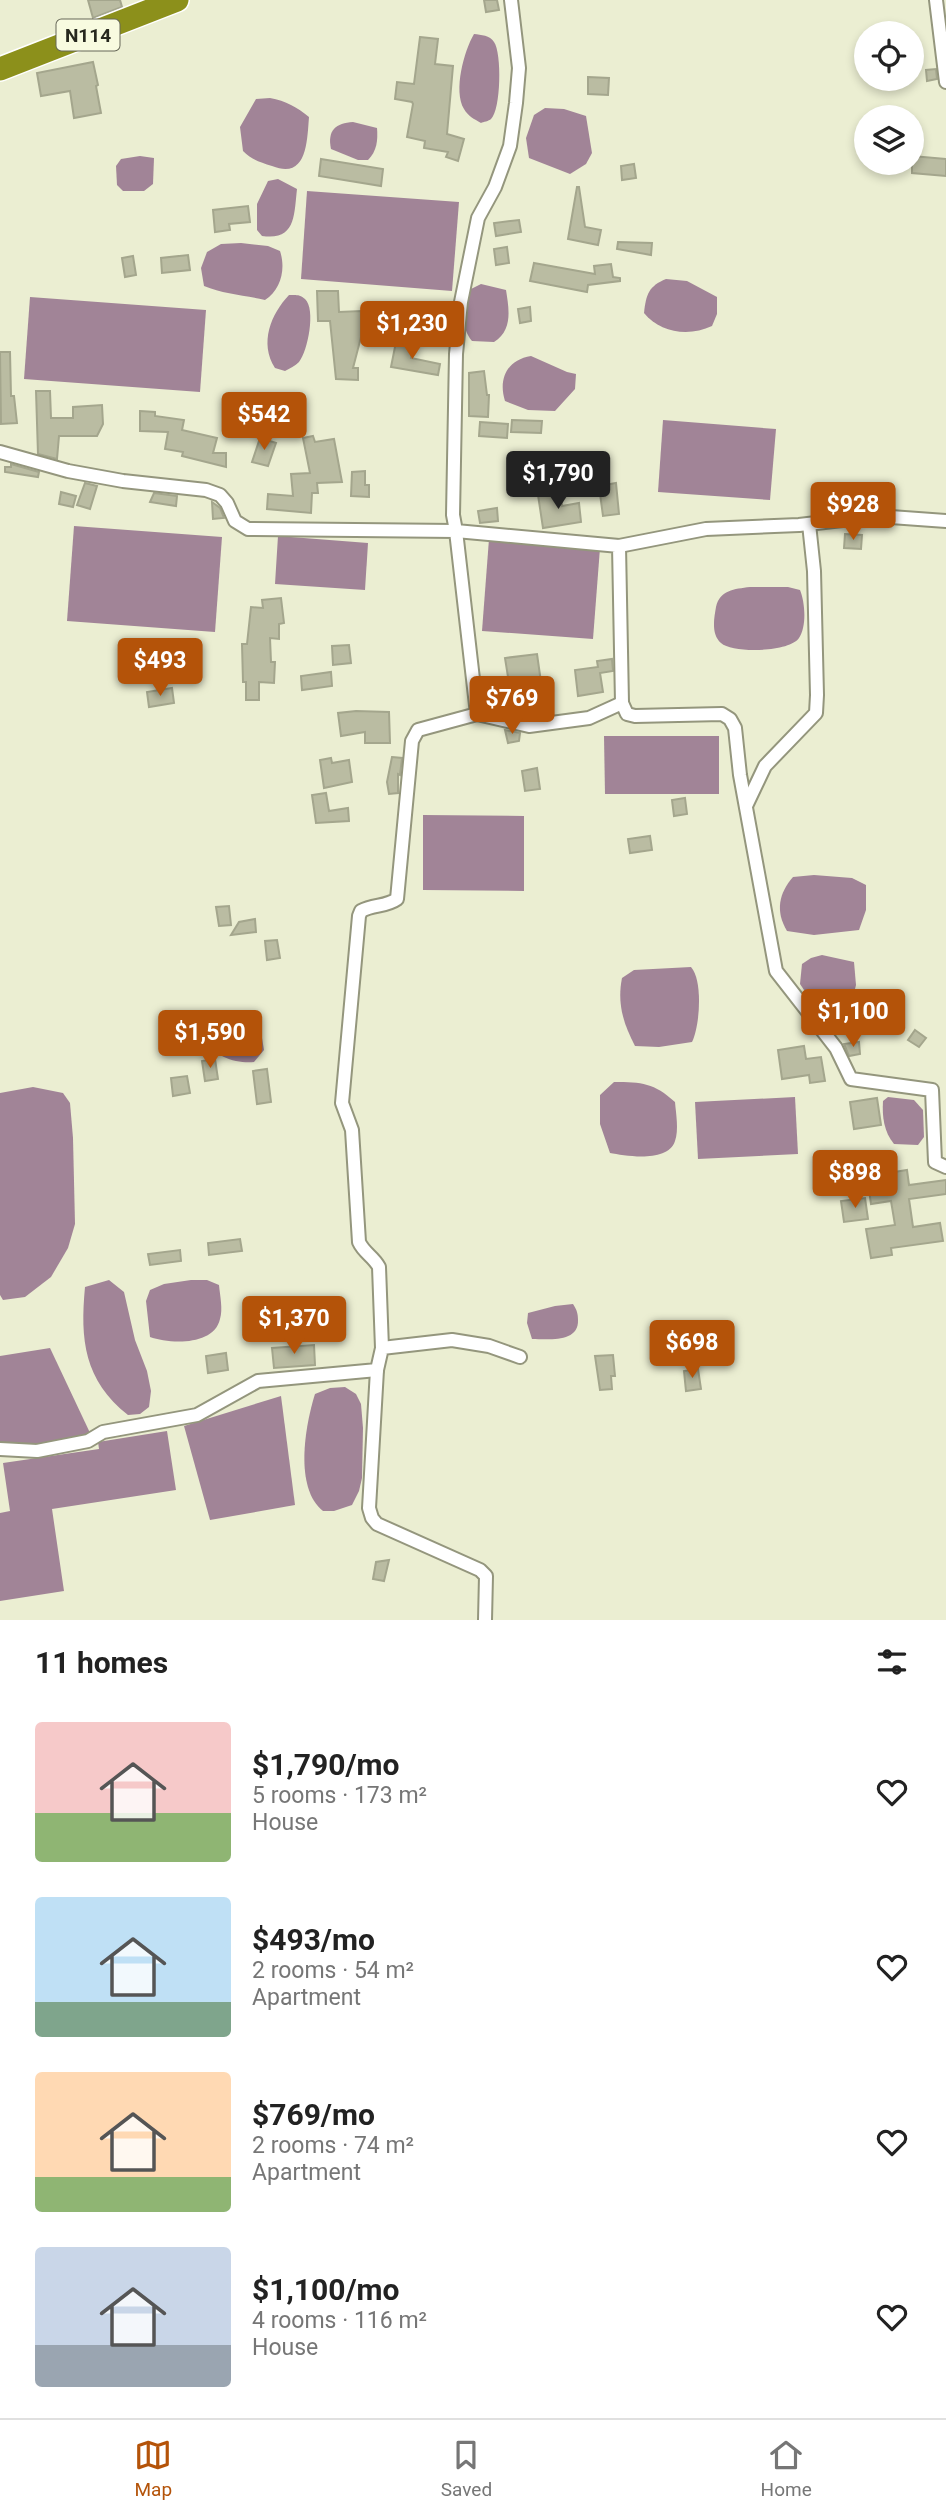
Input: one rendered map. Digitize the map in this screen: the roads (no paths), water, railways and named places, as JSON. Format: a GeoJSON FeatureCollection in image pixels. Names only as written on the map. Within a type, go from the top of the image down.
{"type":"FeatureCollection","features":[{"type":"Feature","properties":{"kind":"highway","name":"N114"},"geometry":{"type":"LineString","coordinates":[[0,69],[177,0]]}},
{"type":"Feature","properties":{"kind":"street"},"geometry":{"type":"LineString","coordinates":[[477,714],[453,515],[456,354],[461,302],[478,218],[495,187],[510,146],[519,68],[511,0]]}},
{"type":"Feature","properties":{"kind":"street"},"geometry":{"type":"LineString","coordinates":[[936,0],[946,82]]}},
{"type":"Feature","properties":{"kind":"street"},"geometry":{"type":"LineString","coordinates":[[0,452],[68,471],[123,481],[206,490],[220,495],[227,503],[234,521],[248,529],[456,531],[619,545],[706,529],[808,524],[877,516],[946,521]]}},
{"type":"Feature","properties":{"kind":"street"},"geometry":{"type":"LineString","coordinates":[[746,807],[765,766],[816,713],[814,572],[808,524]]}},
{"type":"Feature","properties":{"kind":"street"},"geometry":{"type":"LineString","coordinates":[[619,545],[622,703],[627,714],[722,714],[730,719],[735,727],[740,775],[776,971],[836,1048],[851,1079],[932,1090],[935,1162],[946,1167]]}},
{"type":"Feature","properties":{"kind":"street"},"geometry":{"type":"LineString","coordinates":[[485,1620],[486,1576],[480,1570],[377,1524],[369,1508],[377,1370],[383,1348],[379,1267],[359,1242],[352,1130],[342,1102],[359,916],[361,911],[368,907],[389,905],[397,899],[412,741],[418,730],[477,714],[529,726],[589,718],[622,703]]}},
{"type":"Feature","properties":{"kind":"street"},"geometry":{"type":"LineString","coordinates":[[383,1348],[452,1340],[489,1346],[520,1357]]}},
{"type":"Feature","properties":{"kind":"street"},"geometry":{"type":"LineString","coordinates":[[0,1449],[37,1451],[88,1441],[103,1432],[197,1415],[258,1381],[377,1370]]}}]}
